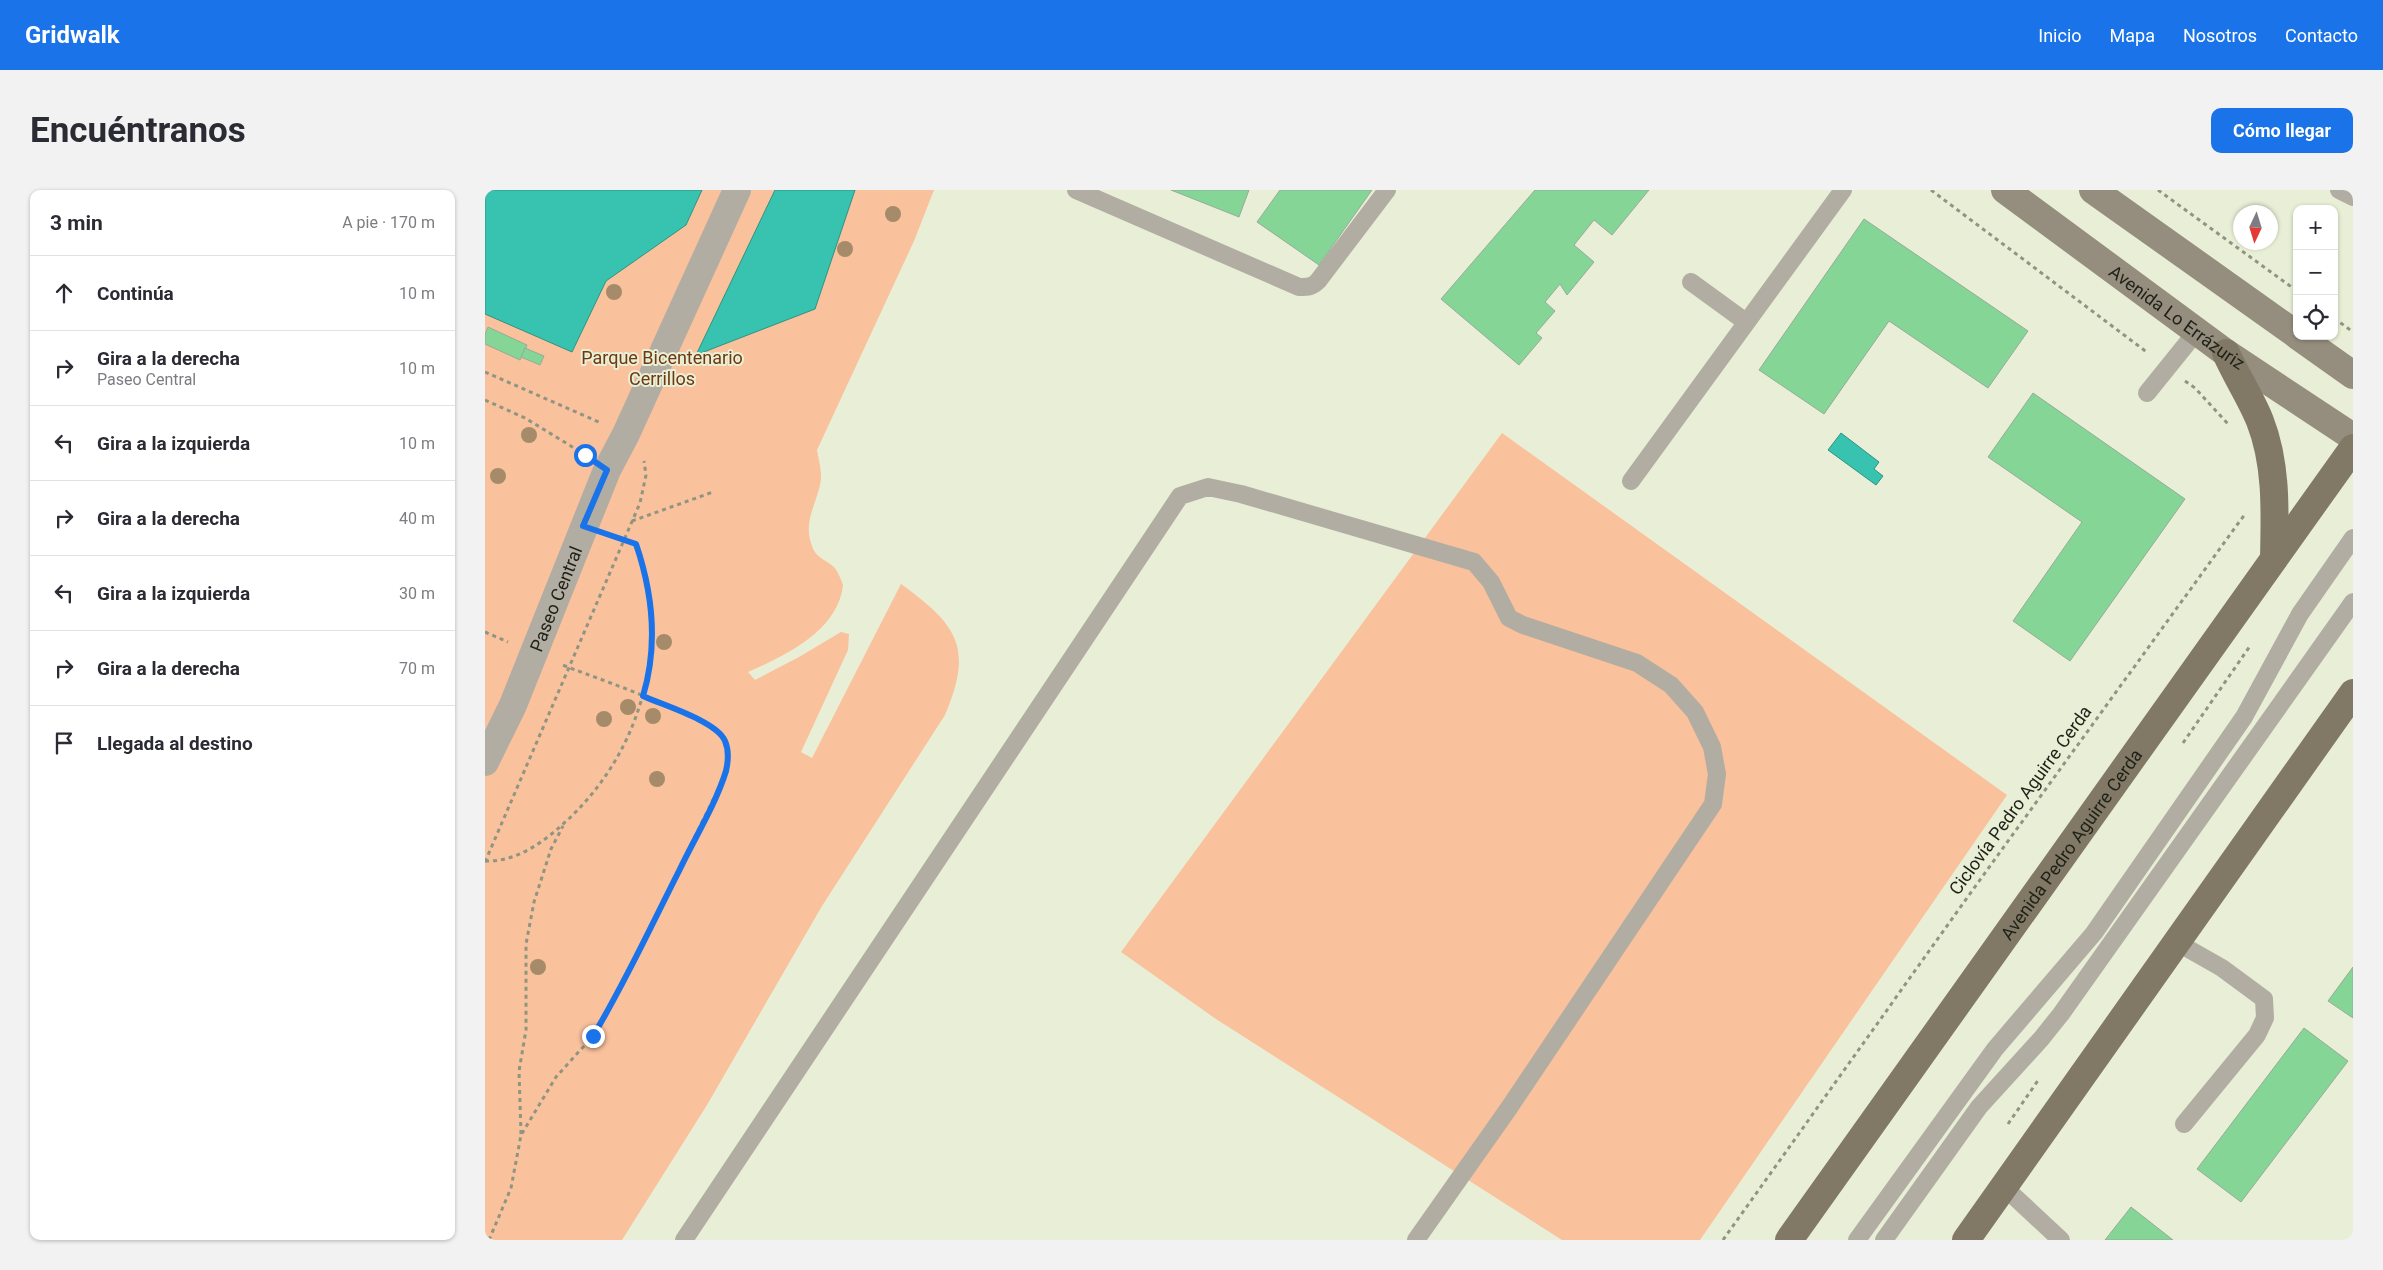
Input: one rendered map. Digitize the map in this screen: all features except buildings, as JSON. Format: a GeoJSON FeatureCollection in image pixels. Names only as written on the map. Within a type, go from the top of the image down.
{"type":"FeatureCollection","features":[{"type":"Feature","properties":{"kind":"main road","name":"Avenida Lo Errázuriz"},"geometry":{"type":"LineString","coordinates":[[2005,190],[2226,352],[2353,437]]}},
{"type":"Feature","properties":{"kind":"main road"},"geometry":{"type":"LineString","coordinates":[[2093,190],[2293,332]]}},
{"type":"Feature","properties":{"kind":"main road"},"geometry":{"type":"LineString","coordinates":[[2304,340],[2353,375]]}},
{"type":"Feature","properties":{"kind":"main road"},"geometry":{"type":"LineString","coordinates":[[2226,352],[2260,422],[2270,456],[2274,492],[2274,558]]}},
{"type":"Feature","properties":{"kind":"main road","name":"Avenida Pedro Aguirre Cerda"},"geometry":{"type":"LineString","coordinates":[[1789,1240],[2353,448]]}},
{"type":"Feature","properties":{"kind":"main road"},"geometry":{"type":"LineString","coordinates":[[1966,1240],[2353,694]]}},
{"type":"Feature","properties":{"kind":"street","name":"Paseo Central"},"geometry":{"type":"LineString","coordinates":[[485,762],[513,705],[607,470],[626,434],[737,190]]}},
{"type":"Feature","properties":{"kind":"lane"},"geometry":{"type":"LineString","coordinates":[[1076,190],[1299,287],[1313,286],[1318,281],[1387,190]]}},
{"type":"Feature","properties":{"kind":"lane"},"geometry":{"type":"LineString","coordinates":[[1631,481],[1843,190]]}},
{"type":"Feature","properties":{"kind":"lane"},"geometry":{"type":"LineString","coordinates":[[2339,190],[2353,197]]}},
{"type":"Feature","properties":{"kind":"lane"},"geometry":{"type":"LineString","coordinates":[[1691,282],[1746,322]]}},
{"type":"Feature","properties":{"kind":"lane"},"geometry":{"type":"LineString","coordinates":[[2147,393],[2197,331]]}},
{"type":"Feature","properties":{"kind":"lane"},"geometry":{"type":"LineString","coordinates":[[684,1240],[1180,496],[1208,487],[1250,496],[1474,562],[1491,582],[1509,618],[1523,625],[1637,663],[1671,685],[1695,712],[1712,747],[1717,774],[1713,804],[1417,1240]]}},
{"type":"Feature","properties":{"kind":"lane"},"geometry":{"type":"LineString","coordinates":[[1857,1240],[1995,1049],[2094,933],[2244,716],[2300,614],[2353,538]]}},
{"type":"Feature","properties":{"kind":"lane"},"geometry":{"type":"LineString","coordinates":[[1884,1240],[1979,1107],[2041,1039],[2061,1014],[2353,602]]}},
{"type":"Feature","properties":{"kind":"lane"},"geometry":{"type":"LineString","coordinates":[[2178,943],[2222,968],[2265,999],[2265,1018],[2257,1035],[2184,1124]]}},
{"type":"Feature","properties":{"kind":"lane"},"geometry":{"type":"LineString","coordinates":[[2004,1187],[2061,1240]]}},
{"type":"Feature","properties":{"kind":"path"},"geometry":{"type":"LineString","coordinates":[[1931,190],[2195,388],[2230,426]]}},
{"type":"Feature","properties":{"kind":"path"},"geometry":{"type":"LineString","coordinates":[[2158,190],[2293,288]]}},
{"type":"Feature","properties":{"kind":"path"},"geometry":{"type":"LineString","coordinates":[[2338,321],[2353,332]]}},
{"type":"Feature","properties":{"kind":"path"},"geometry":{"type":"LineString","coordinates":[[485,372],[626,434],[637,444],[643,453],[646,476],[640,503],[622,540],[485,862]]}},
{"type":"Feature","properties":{"kind":"path"},"geometry":{"type":"LineString","coordinates":[[485,400],[525,418],[607,470]]}},
{"type":"Feature","properties":{"kind":"path"},"geometry":{"type":"LineString","coordinates":[[632,522],[713,492]]}},
{"type":"Feature","properties":{"kind":"path","name":"Ciclovía Pedro Aguirre Cerda"},"geometry":{"type":"LineString","coordinates":[[1723,1240],[1969,895],[2259,495],[2274,492]]}},
{"type":"Feature","properties":{"kind":"path"},"geometry":{"type":"LineString","coordinates":[[485,862],[512,858],[550,836],[565,823],[599,787],[617,760],[631,731],[643,696],[651,655],[652,627],[650,599],[636,544],[583,526]]}},
{"type":"Feature","properties":{"kind":"path"},"geometry":{"type":"LineString","coordinates":[[485,632],[692,717],[720,734],[725,741],[728,757],[726,770],[711,804],[607,1014],[593,1036],[556,1077],[521,1135]]}},
{"type":"Feature","properties":{"kind":"path"},"geometry":{"type":"LineString","coordinates":[[489,1240],[511,1188],[521,1135],[519,1071],[526,1030],[525,957],[529,928],[534,902],[551,849],[565,823]]}},
{"type":"Feature","properties":{"kind":"path"},"geometry":{"type":"LineString","coordinates":[[2008,1124],[2042,1076]]}},
{"type":"Feature","properties":{"kind":"green space","name":"Parque Bicentenario Cerrillos"},"geometry":{"type":"Polygon","coordinates":[[[485,190],[934,190],[914,241],[817,450],[821,481],[809,522],[810,538],[813,550],[834,567],[839,576],[843,585],[839,601],[831,616],[808,639],[778,658],[748,672],[755,680],[841,632],[849,634],[848,650],[801,752],[812,758],[901,584],[936,612],[955,639],[959,654],[954,692],[945,715],[822,906],[707,1105],[622,1240],[485,1240],[485,190]]]}},
{"type":"Feature","properties":{"kind":"green space"},"geometry":{"type":"Polygon","coordinates":[[[1502,433],[2007,795],[1700,1240],[1562,1240],[1216,1019],[1121,952],[1502,433]]]}},
{"type":"Feature","properties":{"kind":"water"},"geometry":{"type":"Polygon","coordinates":[[[485,190],[702,190],[686,225],[606,281],[572,352],[485,314],[485,190]]]}},
{"type":"Feature","properties":{"kind":"water"},"geometry":{"type":"Polygon","coordinates":[[[775,190],[855,190],[815,309],[696,355],[775,190]]]}},
{"type":"Feature","properties":{"kind":"water"},"geometry":{"type":"Polygon","coordinates":[[[1841,433],[1879,462],[1874,469],[1883,476],[1876,485],[1828,450],[1841,433]]]}},
{"type":"Feature","properties":{"kind":"route"},"geometry":{"type":"LineString","coordinates":[[585,455],[607,470],[583,526],[636,544],[645,571],[650,599],[652,641],[647,682],[643,696],[692,717],[714,729],[725,741],[728,757],[726,770],[711,804],[631,968],[593,1036]]}}]}
